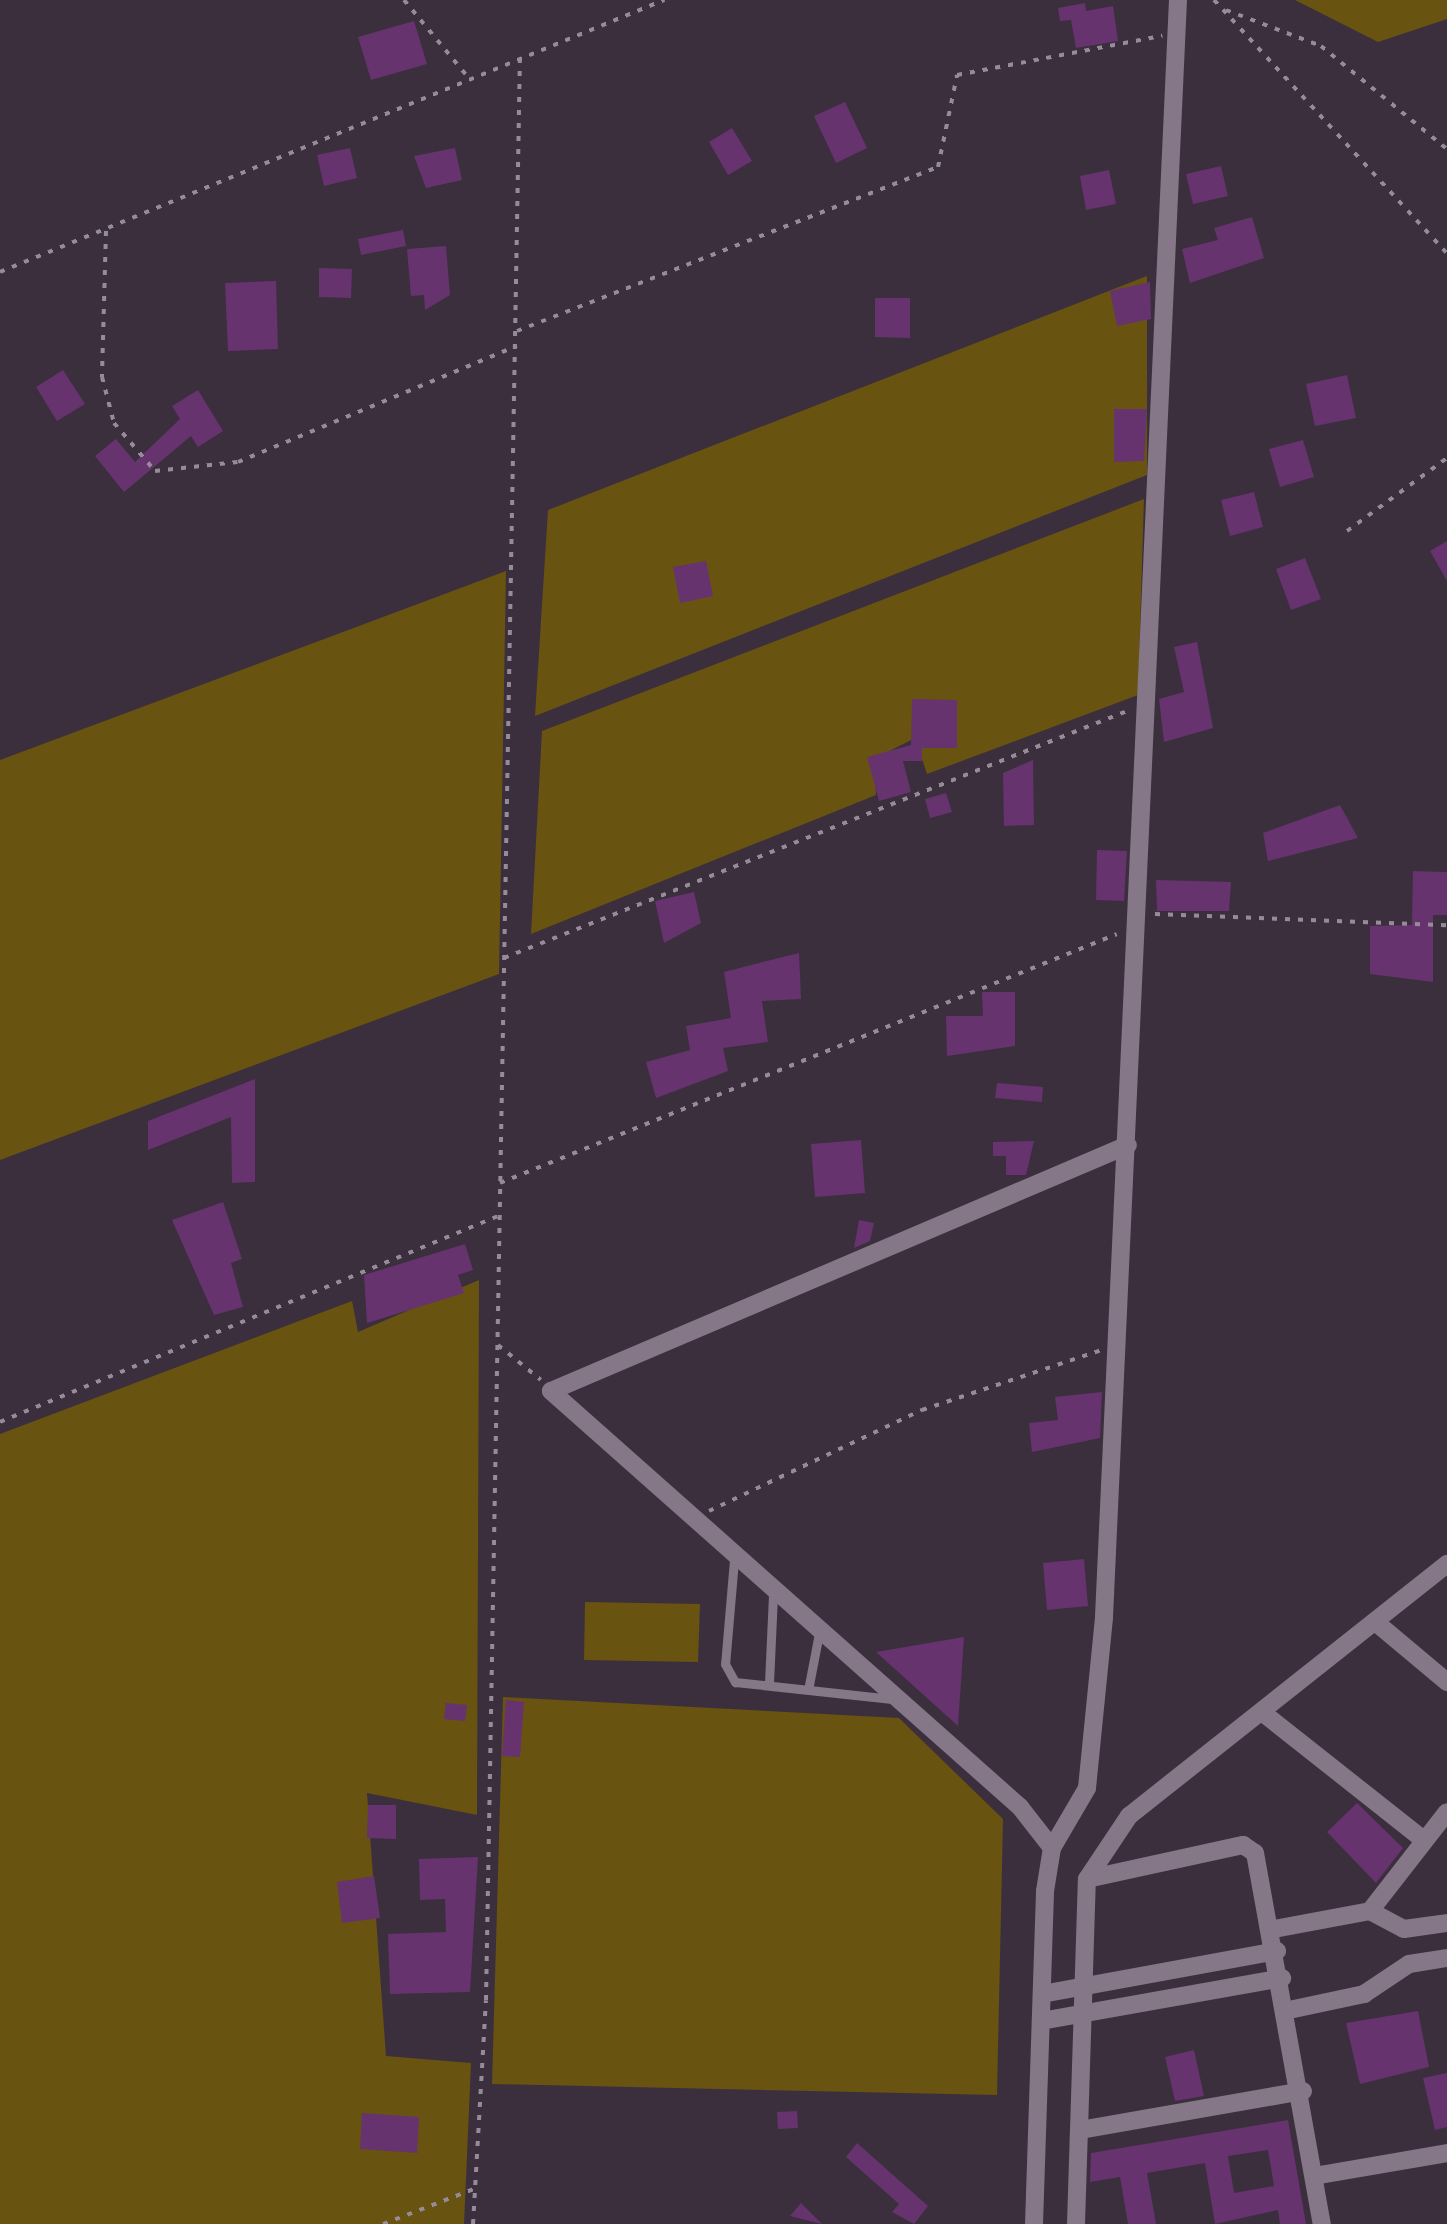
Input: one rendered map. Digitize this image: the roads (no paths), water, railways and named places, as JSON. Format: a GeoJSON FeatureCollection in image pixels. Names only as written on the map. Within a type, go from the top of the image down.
{"type":"FeatureCollection","features":[{"type":"Feature","properties":{"kind":"street"},"geometry":{"type":"LineString","coordinates":[[1034,2224],[1042,1994],[1052,1848],[1092,1767],[1140,921],[1172,34],[1178,0]]}},
{"type":"Feature","properties":{"kind":"street"},"geometry":{"type":"LineString","coordinates":[[1052,1848],[1020,1807],[734,1560],[551,1391],[1128,1144]]}},
{"type":"Feature","properties":{"kind":"street"},"geometry":{"type":"LineString","coordinates":[[1076,2224],[1087,1878],[1129,1816],[1379,1625],[1447,1564]]}},
{"type":"Feature","properties":{"kind":"street"},"geometry":{"type":"LineString","coordinates":[[1379,1625],[1447,1682]]}},
{"type":"Feature","properties":{"kind":"street"},"geometry":{"type":"LineString","coordinates":[[1263,1713],[1422,1838]]}},
{"type":"Feature","properties":{"kind":"street"},"geometry":{"type":"LineString","coordinates":[[1370,1911],[1422,1838],[1447,1812]]}},
{"type":"Feature","properties":{"kind":"street"},"geometry":{"type":"LineString","coordinates":[[1087,1878],[1242,1846],[1260,1864],[1303,2091],[1322,2224]]}},
{"type":"Feature","properties":{"kind":"street"},"geometry":{"type":"LineString","coordinates":[[1274,1929],[1370,1911],[1404,1929],[1447,1922]]}},
{"type":"Feature","properties":{"kind":"street"},"geometry":{"type":"LineString","coordinates":[[1404,1929],[1409,1964]]}},
{"type":"Feature","properties":{"kind":"street"},"geometry":{"type":"LineString","coordinates":[[1042,1994],[1277,1951]]}},
{"type":"Feature","properties":{"kind":"street"},"geometry":{"type":"LineString","coordinates":[[1289,2010],[1382,1988],[1409,1964],[1447,1958]]}},
{"type":"Feature","properties":{"kind":"street"},"geometry":{"type":"LineString","coordinates":[[1041,2022],[1282,1978]]}},
{"type":"Feature","properties":{"kind":"street"},"geometry":{"type":"LineString","coordinates":[[1079,2130],[1303,2091]]}},
{"type":"Feature","properties":{"kind":"street"},"geometry":{"type":"LineString","coordinates":[[1314,2176],[1447,2152]]}},
{"type":"Feature","properties":{"kind":"lane"},"geometry":{"type":"LineString","coordinates":[[734,1560],[727,1672],[735,1682],[809,1685],[892,1699]]}},
{"type":"Feature","properties":{"kind":"lane"},"geometry":{"type":"LineString","coordinates":[[769,1684],[773,1594]]}},
{"type":"Feature","properties":{"kind":"lane"},"geometry":{"type":"LineString","coordinates":[[809,1685],[818,1632]]}}]}
